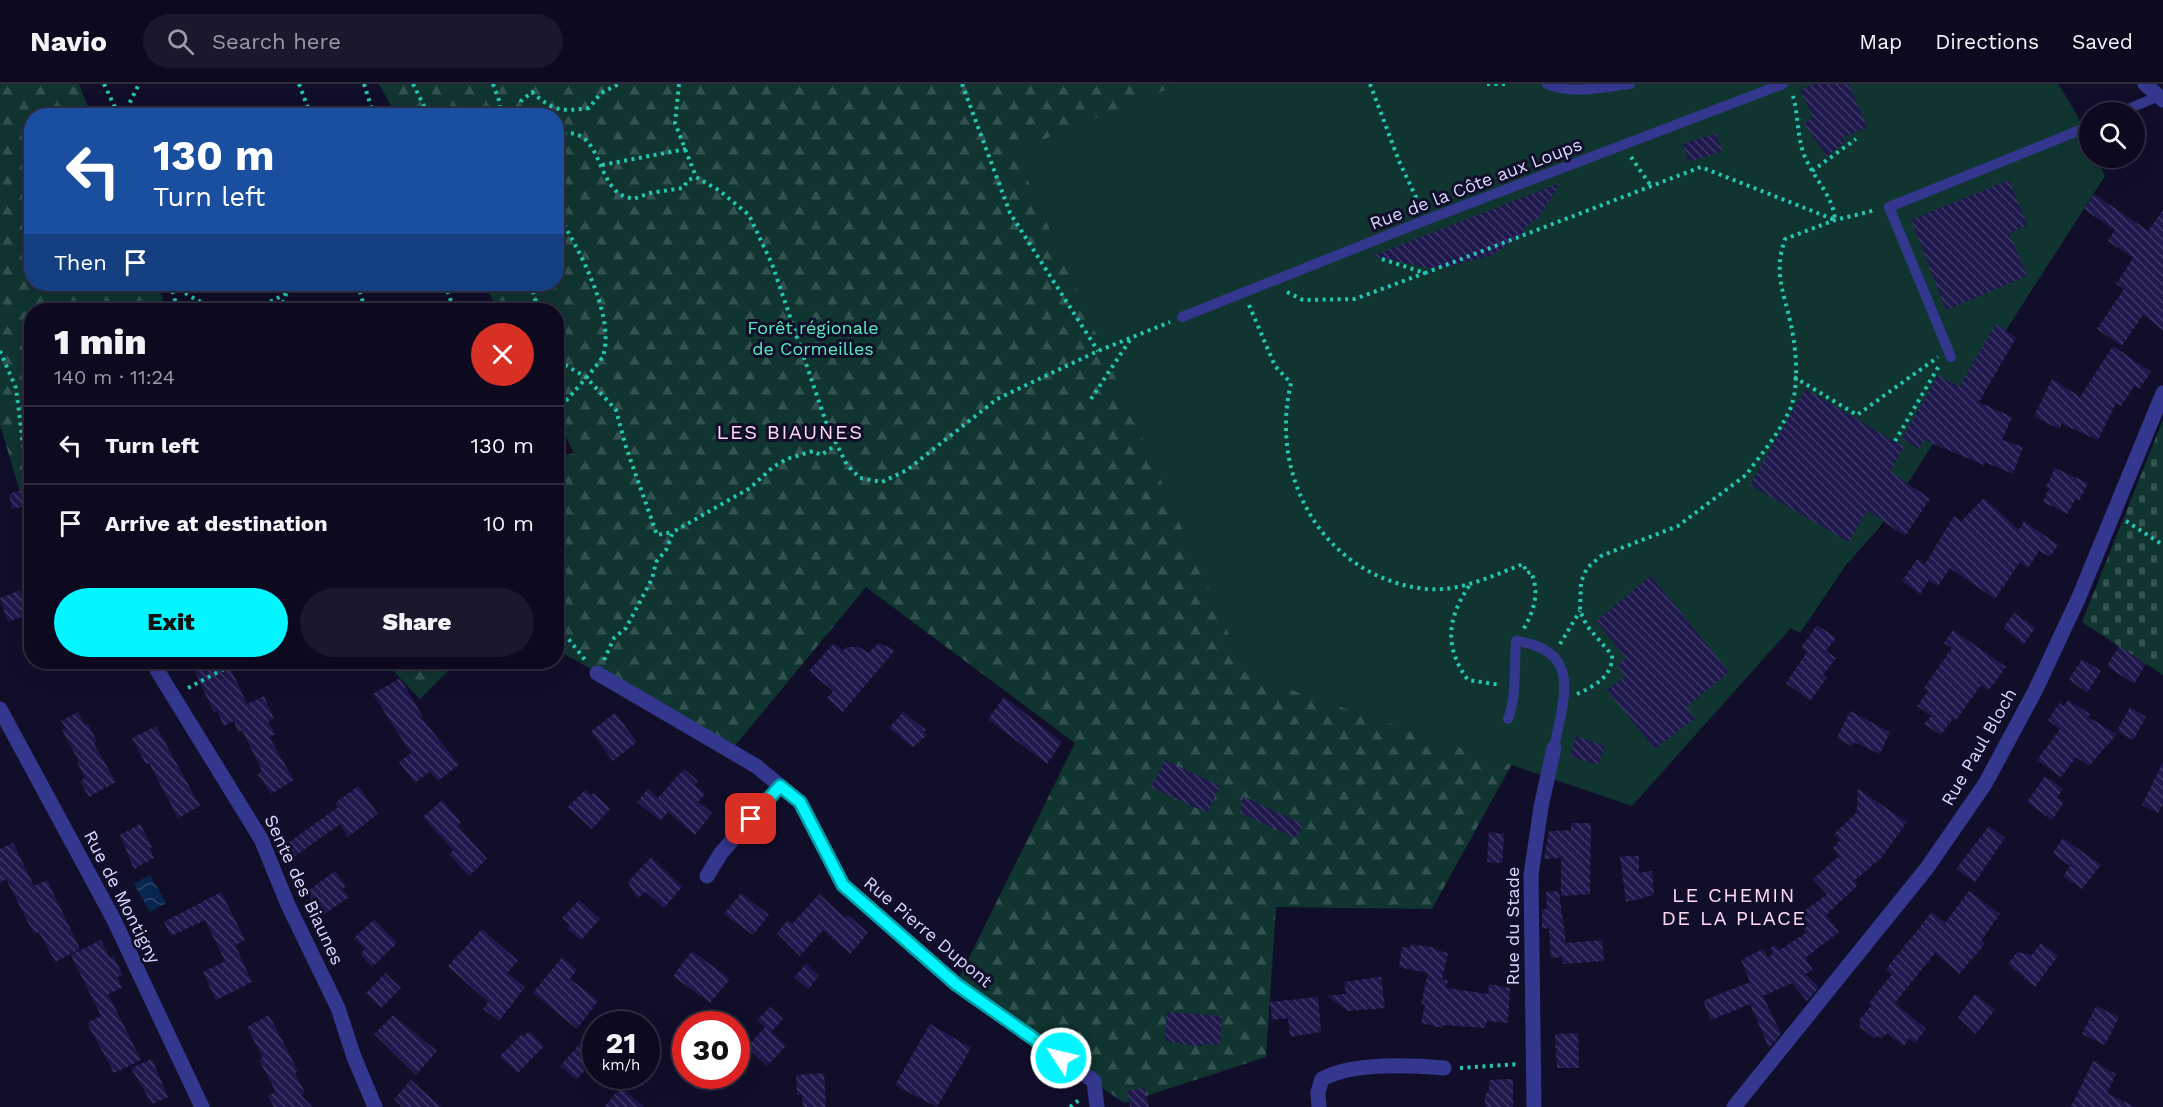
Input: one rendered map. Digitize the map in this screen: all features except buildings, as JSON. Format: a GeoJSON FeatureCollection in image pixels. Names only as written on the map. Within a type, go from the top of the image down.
{"type":"FeatureCollection","features":[{"type":"Feature","properties":{"kind":"street"},"geometry":{"type":"LineString","coordinates":[[2145,84],[2161,98]]}},
{"type":"Feature","properties":{"kind":"street","name":"Rue Paul Bloch"},"geometry":{"type":"LineString","coordinates":[[1734,1107],[1927,868],[1985,784],[2035,691],[2070,618],[2163,393]]}},
{"type":"Feature","properties":{"kind":"street","name":"Sente des Biaunes"},"geometry":{"type":"LineString","coordinates":[[157,670],[174,694],[261,839],[288,905],[338,1008],[354,1057],[375,1107]]}},
{"type":"Feature","properties":{"kind":"street","name":"Rue Pierre Dupont"},"geometry":{"type":"LineString","coordinates":[[597,673],[756,766],[800,802],[843,885],[956,984],[1094,1081],[1097,1107]]}},
{"type":"Feature","properties":{"kind":"street","name":"Rue de Montigny"},"geometry":{"type":"LineString","coordinates":[[0,709],[117,926],[202,1107]]}},
{"type":"Feature","properties":{"kind":"street","name":"Rue du Stade"},"geometry":{"type":"LineString","coordinates":[[1534,1107],[1531,875],[1541,807],[1554,748]]}},
{"type":"Feature","properties":{"kind":"street"},"geometry":{"type":"LineString","coordinates":[[706,876],[721,853],[780,786]]}},
{"type":"Feature","properties":{"kind":"street"},"geometry":{"type":"LineString","coordinates":[[1319,1107],[1318,1092],[1322,1079],[1337,1070],[1415,1065],[1444,1068]]}},
{"type":"Feature","properties":{"kind":"lane"},"geometry":{"type":"LineString","coordinates":[[1547,84],[1558,88],[1578,90],[1630,84]]}},
{"type":"Feature","properties":{"kind":"lane","name":"Rue de la Côte aux Loups"},"geometry":{"type":"LineString","coordinates":[[1182,316],[1783,84]]}},
{"type":"Feature","properties":{"kind":"lane"},"geometry":{"type":"LineString","coordinates":[[2145,104],[2161,98]]}},
{"type":"Feature","properties":{"kind":"lane"},"geometry":{"type":"LineString","coordinates":[[1950,353],[1889,207],[2079,130]]}},
{"type":"Feature","properties":{"kind":"lane"},"geometry":{"type":"LineString","coordinates":[[1508,719],[1514,704],[1516,641],[1532,643],[1558,659],[1566,682],[1554,748]]}},
{"type":"Feature","properties":{"kind":"path"},"geometry":{"type":"LineString","coordinates":[[104,84],[117,108]]}},
{"type":"Feature","properties":{"kind":"path"},"geometry":{"type":"LineString","coordinates":[[126,108],[140,84]]}},
{"type":"Feature","properties":{"kind":"path"},"geometry":{"type":"LineString","coordinates":[[299,84],[308,108]]}},
{"type":"Feature","properties":{"kind":"path"},"geometry":{"type":"LineString","coordinates":[[364,84],[372,108]]}},
{"type":"Feature","properties":{"kind":"path"},"geometry":{"type":"LineString","coordinates":[[414,84],[425,108]]}},
{"type":"Feature","properties":{"kind":"path"},"geometry":{"type":"LineString","coordinates":[[493,84],[500,108]]}},
{"type":"Feature","properties":{"kind":"path"},"geometry":{"type":"LineString","coordinates":[[564,110],[589,108],[601,93],[619,84]]}},
{"type":"Feature","properties":{"kind":"path"},"geometry":{"type":"LineString","coordinates":[[679,84],[675,123],[696,177],[720,191],[749,215],[772,264],[827,425],[847,465],[860,478],[882,482],[907,470],[997,399],[1098,351],[1182,316]]}},
{"type":"Feature","properties":{"kind":"path"},"geometry":{"type":"LineString","coordinates":[[962,84],[1010,213],[1098,351]]}},
{"type":"Feature","properties":{"kind":"path"},"geometry":{"type":"LineString","coordinates":[[1370,84],[1399,161],[1426,220]]}},
{"type":"Feature","properties":{"kind":"path"},"geometry":{"type":"LineString","coordinates":[[1487,84],[1505,84]]}},
{"type":"Feature","properties":{"kind":"path"},"geometry":{"type":"LineString","coordinates":[[518,108],[521,101],[532,92],[553,108]]}},
{"type":"Feature","properties":{"kind":"path"},"geometry":{"type":"LineString","coordinates":[[1792,94],[1798,134],[1812,171],[1834,206],[1835,220]]}},
{"type":"Feature","properties":{"kind":"path"},"geometry":{"type":"LineString","coordinates":[[564,133],[580,135],[602,165],[614,190],[633,199],[650,193],[683,188],[688,180],[696,177]]}},
{"type":"Feature","properties":{"kind":"path"},"geometry":{"type":"LineString","coordinates":[[1812,171],[1856,139]]}},
{"type":"Feature","properties":{"kind":"path"},"geometry":{"type":"LineString","coordinates":[[1627,145],[1631,156],[1651,186]]}},
{"type":"Feature","properties":{"kind":"path"},"geometry":{"type":"LineString","coordinates":[[602,165],[686,149]]}},
{"type":"Feature","properties":{"kind":"path"},"geometry":{"type":"LineString","coordinates":[[1279,278],[1290,295],[1303,300],[1355,299],[1701,167],[1835,220]]}},
{"type":"Feature","properties":{"kind":"path"},"geometry":{"type":"LineString","coordinates":[[1563,700],[1602,680],[1609,672],[1612,661],[1612,655],[1587,627],[1580,611],[1581,582],[1587,568],[1601,556],[1678,525],[1746,475],[1792,404],[1794,377],[1791,326],[1780,289],[1779,256],[1785,239],[1835,220],[1889,207]]}},
{"type":"Feature","properties":{"kind":"path"},"geometry":{"type":"LineString","coordinates":[[564,224],[574,238],[588,272],[605,328],[602,357],[564,400]]}},
{"type":"Feature","properties":{"kind":"path"},"geometry":{"type":"LineString","coordinates":[[1382,259],[1425,273]]}},
{"type":"Feature","properties":{"kind":"path"},"geometry":{"type":"LineString","coordinates":[[181,291],[202,303]]}},
{"type":"Feature","properties":{"kind":"path"},"geometry":{"type":"LineString","coordinates":[[266,303],[288,292]]}},
{"type":"Feature","properties":{"kind":"path"},"geometry":{"type":"LineString","coordinates":[[283,303],[288,292]]}},
{"type":"Feature","properties":{"kind":"path"},"geometry":{"type":"LineString","coordinates":[[1244,292],[1275,366],[1292,383],[1286,423],[1291,468],[1311,519],[1339,551],[1361,568],[1383,580],[1427,589],[1470,585],[1523,564],[1527,573],[1531,572],[1536,584],[1535,601],[1532,615],[1516,641]]}},
{"type":"Feature","properties":{"kind":"path"},"geometry":{"type":"LineString","coordinates":[[1091,399],[1132,337]]}},
{"type":"Feature","properties":{"kind":"path"},"geometry":{"type":"LineString","coordinates":[[0,351],[16,388],[24,448]]}},
{"type":"Feature","properties":{"kind":"path"},"geometry":{"type":"LineString","coordinates":[[1794,377],[1857,415],[1950,353]]}},
{"type":"Feature","properties":{"kind":"path"},"geometry":{"type":"LineString","coordinates":[[1895,441],[1950,353]]}},
{"type":"Feature","properties":{"kind":"path"},"geometry":{"type":"LineString","coordinates":[[564,364],[586,377],[616,410],[626,447],[657,535],[673,532],[750,488],[773,467],[788,459],[813,452],[821,455],[836,445]]}},
{"type":"Feature","properties":{"kind":"path"},"geometry":{"type":"LineString","coordinates":[[2114,512],[2163,546]]}},
{"type":"Feature","properties":{"kind":"path"},"geometry":{"type":"LineString","coordinates":[[564,636],[597,673],[614,638],[626,628],[652,579],[656,562],[666,550],[673,532]]}},
{"type":"Feature","properties":{"kind":"path"},"geometry":{"type":"LineString","coordinates":[[1470,585],[1451,626],[1449,638],[1457,664],[1468,680],[1514,687]]}},
{"type":"Feature","properties":{"kind":"path"},"geometry":{"type":"LineString","coordinates":[[1554,656],[1580,611]]}},
{"type":"Feature","properties":{"kind":"path"},"geometry":{"type":"LineString","coordinates":[[174,694],[223,669]]}},
{"type":"Feature","properties":{"kind":"path"},"geometry":{"type":"LineString","coordinates":[[1444,1068],[1534,1064]]}},
{"type":"Feature","properties":{"kind":"green space"},"geometry":{"type":"Polygon","coordinates":[[[0,84],[79,84],[88,108],[24,108],[24,291],[160,291],[164,303],[24,303],[24,505],[0,425],[0,84]]]}},
{"type":"Feature","properties":{"kind":"green space","name":"Forêt régionale de Cormeilles"},"geometry":{"type":"Polygon","coordinates":[[[379,84],[1196,84],[1524,742],[1432,909],[1276,907],[1266,1057],[1124,1103],[956,984],[1075,743],[866,587],[733,748],[564,654],[564,455],[574,453],[564,434],[564,303],[494,303],[488,291],[564,291],[564,108],[392,108],[379,84]]]}},
{"type":"Feature","properties":{"kind":"green space"},"geometry":{"type":"Polygon","coordinates":[[[1180,84],[2058,84],[2079,120],[2079,168],[2101,168],[2105,176],[1879,528],[1846,565],[1800,633],[1791,628],[1632,806],[1247,675],[1015,151],[1180,84]]]}},
{"type":"Feature","properties":{"kind":"green space"},"geometry":{"type":"Polygon","coordinates":[[[2163,420],[2163,675],[2082,622],[2163,420]]]}},
{"type":"Feature","properties":{"kind":"green space"},"geometry":{"type":"Polygon","coordinates":[[[392,669],[450,669],[420,699],[392,669]]]}},
{"type":"Feature","properties":{"kind":"water"},"geometry":{"type":"Polygon","coordinates":[[[150,875],[166,903],[150,912],[134,884],[150,875]]]}},
{"type":"Feature","properties":{"kind":"district","name":"LES BIAUNES"},"geometry":{"type":"Point","coordinates":[790,432]}},
{"type":"Feature","properties":{"kind":"district","name":"LE CHEMIN DE LA PLACE"},"geometry":{"type":"Point","coordinates":[1734,906]}},
{"type":"Feature","properties":{"kind":"route"},"geometry":{"type":"LineString","coordinates":[[751,819],[780,786],[800,802],[843,885],[956,984],[1061,1058]]}}]}
